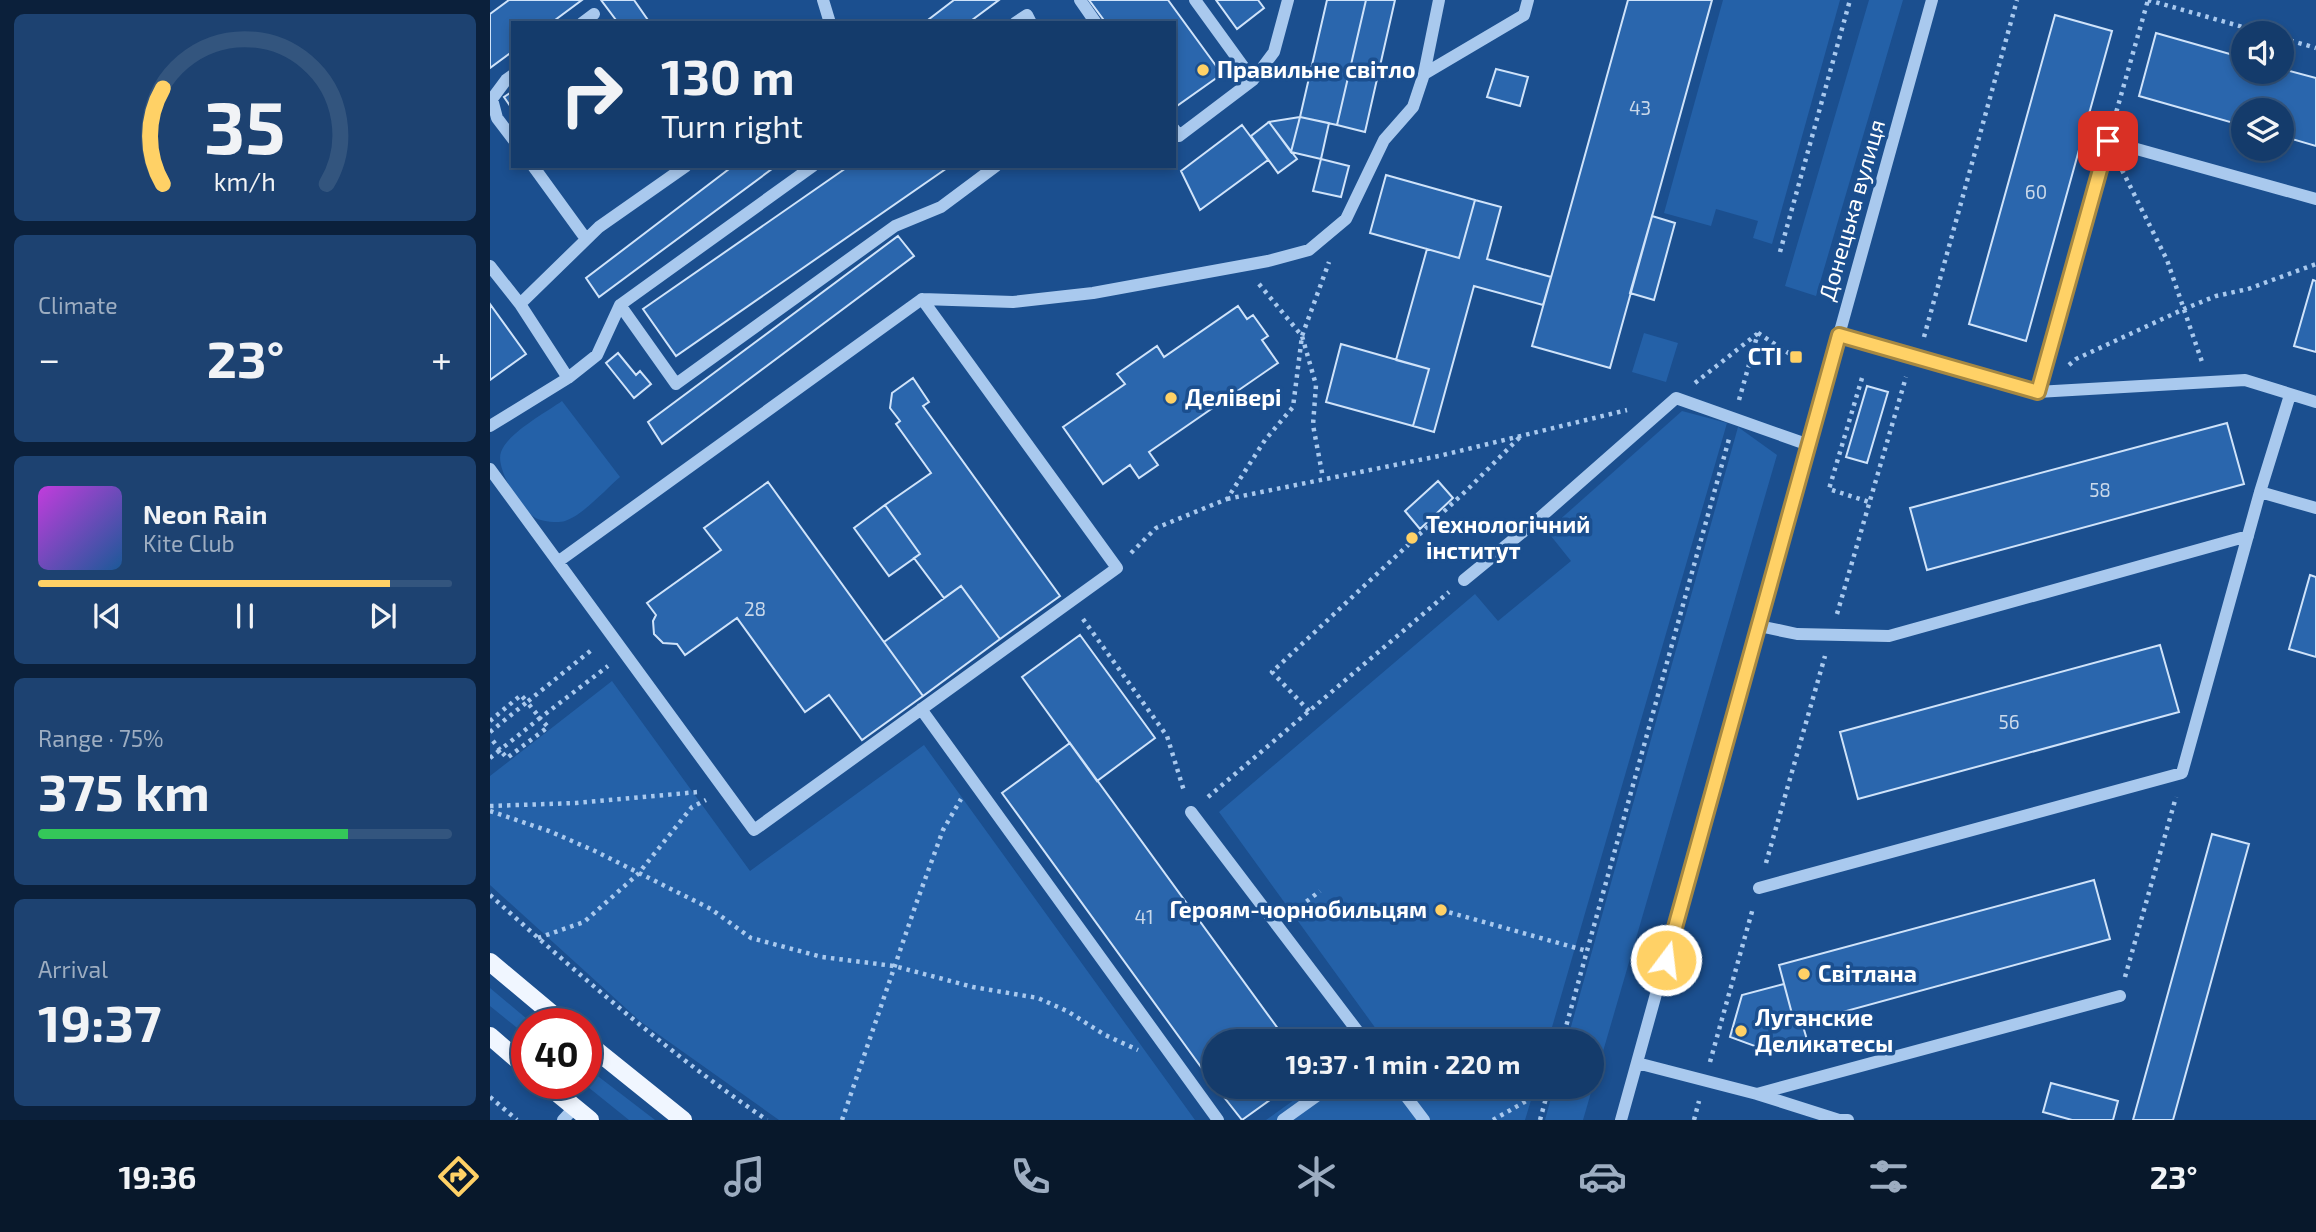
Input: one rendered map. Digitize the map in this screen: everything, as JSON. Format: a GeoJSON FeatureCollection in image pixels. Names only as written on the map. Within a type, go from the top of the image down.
{"type":"FeatureCollection","features":[{"type":"Feature","properties":{"kind":"main road"},"geometry":{"type":"LineString","coordinates":[[490,962],[545,1008]]}},
{"type":"Feature","properties":{"kind":"main road"},"geometry":{"type":"LineString","coordinates":[[490,1036],[511,1054]]}},
{"type":"Feature","properties":{"kind":"main road"},"geometry":{"type":"LineString","coordinates":[[602,1055],[683,1120]]}},
{"type":"Feature","properties":{"kind":"main road"},"geometry":{"type":"LineString","coordinates":[[557,1099],[568,1114],[590,1120]]}},
{"type":"Feature","properties":{"kind":"street"},"geometry":{"type":"LineString","coordinates":[[823,0],[829,21]]}},
{"type":"Feature","properties":{"kind":"street"},"geometry":{"type":"LineString","coordinates":[[1080,0],[1095,21]]}},
{"type":"Feature","properties":{"kind":"street"},"geometry":{"type":"LineString","coordinates":[[1195,0],[1253,80]]}},
{"type":"Feature","properties":{"kind":"street"},"geometry":{"type":"LineString","coordinates":[[1176,132],[1179,136],[1253,80],[1274,52],[1288,0]]}},
{"type":"Feature","properties":{"kind":"street"},"geometry":{"type":"LineString","coordinates":[[559,561],[922,299],[1013,302],[1093,293],[1244,266],[1309,250],[1346,219],[1384,140],[1413,107],[1424,74],[1439,0]]}},
{"type":"Feature","properties":{"kind":"street"},"geometry":{"type":"LineString","coordinates":[[1424,74],[1524,15],[1528,0]]}},
{"type":"Feature","properties":{"kind":"street","name":"Донецька вулиця"},"geometry":{"type":"LineString","coordinates":[[1621,1120],[1932,0]]}},
{"type":"Feature","properties":{"kind":"street"},"geometry":{"type":"LineString","coordinates":[[585,21],[594,14]]}},
{"type":"Feature","properties":{"kind":"street"},"geometry":{"type":"LineString","coordinates":[[1017,21],[1027,15],[1030,21]]}},
{"type":"Feature","properties":{"kind":"street"},"geometry":{"type":"LineString","coordinates":[[511,76],[492,99],[497,118],[511,136]]}},
{"type":"Feature","properties":{"kind":"street"},"geometry":{"type":"LineString","coordinates":[[2038,392],[2108,141],[2316,199]]}},
{"type":"Feature","properties":{"kind":"street"},"geometry":{"type":"LineString","coordinates":[[534,168],[586,239]]}},
{"type":"Feature","properties":{"kind":"street"},"geometry":{"type":"LineString","coordinates":[[520,304],[599,227],[683,168]]}},
{"type":"Feature","properties":{"kind":"street"},"geometry":{"type":"LineString","coordinates":[[490,426],[568,377],[597,355],[620,305],[810,168]]}},
{"type":"Feature","properties":{"kind":"street"},"geometry":{"type":"LineString","coordinates":[[620,305],[676,384],[895,226],[941,206],[993,168]]}},
{"type":"Feature","properties":{"kind":"street"},"geometry":{"type":"LineString","coordinates":[[490,265],[520,304],[568,377]]}},
{"type":"Feature","properties":{"kind":"street"},"geometry":{"type":"LineString","coordinates":[[490,469],[754,830],[1117,568],[922,299]]}},
{"type":"Feature","properties":{"kind":"street"},"geometry":{"type":"LineString","coordinates":[[1839,335],[2038,392],[2245,380],[2316,402]]}},
{"type":"Feature","properties":{"kind":"street"},"geometry":{"type":"LineString","coordinates":[[1759,888],[2182,773],[2260,492],[2290,395]]}},
{"type":"Feature","properties":{"kind":"street"},"geometry":{"type":"LineString","coordinates":[[1464,580],[1535,522],[1676,398],[1809,445]]}},
{"type":"Feature","properties":{"kind":"street"},"geometry":{"type":"LineString","coordinates":[[2260,492],[2316,508]]}},
{"type":"Feature","properties":{"kind":"street"},"geometry":{"type":"LineString","coordinates":[[1759,626],[1797,634],[1889,636],[2248,536]]}},
{"type":"Feature","properties":{"kind":"street"},"geometry":{"type":"LineString","coordinates":[[921,709],[1218,1120]]}},
{"type":"Feature","properties":{"kind":"street"},"geometry":{"type":"LineString","coordinates":[[1191,812],[1356,1029]]}},
{"type":"Feature","properties":{"kind":"street"},"geometry":{"type":"LineString","coordinates":[[1757,1094],[2120,996]]}},
{"type":"Feature","properties":{"kind":"street"},"geometry":{"type":"LineString","coordinates":[[1637,1063],[1757,1094],[1839,1120],[1848,1120]]}},
{"type":"Feature","properties":{"kind":"street"},"geometry":{"type":"LineString","coordinates":[[1283,1120],[1312,1099]]}},
{"type":"Feature","properties":{"kind":"street"},"geometry":{"type":"LineString","coordinates":[[1408,1099],[1424,1120]]}},
{"type":"Feature","properties":{"kind":"path"},"geometry":{"type":"LineString","coordinates":[[1780,252],[1850,0]]}},
{"type":"Feature","properties":{"kind":"path"},"geometry":{"type":"LineString","coordinates":[[1694,1120],[1904,381],[1918,358],[2017,0]]}},
{"type":"Feature","properties":{"kind":"path"},"geometry":{"type":"LineString","coordinates":[[2209,383],[2167,260],[2108,141],[2147,0],[2231,24]]}},
{"type":"Feature","properties":{"kind":"path"},"geometry":{"type":"LineString","coordinates":[[2294,42],[2316,48]]}},
{"type":"Feature","properties":{"kind":"path"},"geometry":{"type":"LineString","coordinates":[[1227,499],[1265,440],[1293,407],[1302,336],[1331,258]]}},
{"type":"Feature","properties":{"kind":"path"},"geometry":{"type":"LineString","coordinates":[[2038,392],[2076,359],[2184,309],[2316,264]]}},
{"type":"Feature","properties":{"kind":"path"},"geometry":{"type":"LineString","coordinates":[[1244,266],[1302,336],[1316,385],[1313,425],[1323,478]]}},
{"type":"Feature","properties":{"kind":"path"},"geometry":{"type":"LineString","coordinates":[[1117,568],[1156,528],[1227,499],[1439,456],[1676,398],[1758,333]]}},
{"type":"Feature","properties":{"kind":"path"},"geometry":{"type":"LineString","coordinates":[[1758,333],[1799,360]]}},
{"type":"Feature","properties":{"kind":"path"},"geometry":{"type":"LineString","coordinates":[[1565,1029],[1758,333]]}},
{"type":"Feature","properties":{"kind":"path"},"geometry":{"type":"LineString","coordinates":[[1862,378],[1853,400],[1829,489],[1870,502]]}},
{"type":"Feature","properties":{"kind":"path"},"geometry":{"type":"LineString","coordinates":[[1309,711],[1272,672],[1521,436]]}},
{"type":"Feature","properties":{"kind":"path"},"geometry":{"type":"LineString","coordinates":[[1070,602],[1167,736],[1191,812],[1464,580]]}},
{"type":"Feature","properties":{"kind":"path"},"geometry":{"type":"LineString","coordinates":[[490,721],[521,695],[527,702],[540,718],[548,727],[507,758],[490,735],[527,702],[612,636]]}},
{"type":"Feature","properties":{"kind":"path"},"geometry":{"type":"LineString","coordinates":[[490,758],[625,652]]}},
{"type":"Feature","properties":{"kind":"path"},"geometry":{"type":"LineString","coordinates":[[842,1120],[943,830],[961,799],[965,770]]}},
{"type":"Feature","properties":{"kind":"path"},"geometry":{"type":"LineString","coordinates":[[2120,996],[2182,773]]}},
{"type":"Feature","properties":{"kind":"path"},"geometry":{"type":"LineString","coordinates":[[490,809],[724,790]]}},
{"type":"Feature","properties":{"kind":"path"},"geometry":{"type":"LineString","coordinates":[[538,938],[584,922],[638,874],[692,807],[724,790]]}},
{"type":"Feature","properties":{"kind":"path"},"geometry":{"type":"LineString","coordinates":[[490,809],[595,851],[711,909],[751,938],[822,957],[894,966],[973,987],[1038,998],[1143,1052],[1170,1054]]}},
{"type":"Feature","properties":{"kind":"path"},"geometry":{"type":"LineString","coordinates":[[1277,925],[1320,891]]}},
{"type":"Feature","properties":{"kind":"path"},"geometry":{"type":"LineString","coordinates":[[490,895],[667,1047],[767,1120]]}},
{"type":"Feature","properties":{"kind":"path"},"geometry":{"type":"LineString","coordinates":[[1441,910],[1587,951]]}},
{"type":"Feature","properties":{"kind":"path"},"geometry":{"type":"LineString","coordinates":[[490,1097],[517,1120]]}},
{"type":"Feature","properties":{"kind":"path"},"geometry":{"type":"LineString","coordinates":[[1493,1120],[1529,1099]]}},
{"type":"Feature","properties":{"kind":"path"},"geometry":{"type":"LineString","coordinates":[[1540,1120],[1546,1099]]}},
{"type":"Feature","properties":{"kind":"shaded area"},"geometry":{"type":"Polygon","coordinates":[[[1723,0],[1840,0],[1772,244],[1753,238],[1758,221],[1716,209],[1711,226],[1664,213],[1723,0]]]}},
{"type":"Feature","properties":{"kind":"shaded area"},"geometry":{"type":"Polygon","coordinates":[[[1869,0],[1903,0],[1816,296],[1785,286],[1869,0]]]}},
{"type":"Feature","properties":{"kind":"shaded area"},"geometry":{"type":"Polygon","coordinates":[[[1644,333],[1678,343],[1666,382],[1632,372],[1644,333]]]}},
{"type":"Feature","properties":{"kind":"shaded area"},"geometry":{"type":"Polygon","coordinates":[[[562,401],[620,477],[587,508],[572,518],[562,522],[550,522],[534,517],[522,505],[505,477],[500,459],[501,452],[511,438],[562,401]]]}},
{"type":"Feature","properties":{"kind":"shaded area"},"geometry":{"type":"Polygon","coordinates":[[[1682,411],[1727,423],[1551,1029],[1376,1029],[1219,812],[1475,594],[1498,621],[1571,561],[1547,531],[1682,411]]]}},
{"type":"Feature","properties":{"kind":"shaded area"},"geometry":{"type":"Polygon","coordinates":[[[1738,427],[1777,455],[1604,1048],[1604,1029],[1570,1029],[1738,427]]]}},
{"type":"Feature","properties":{"kind":"shaded area"},"geometry":{"type":"Polygon","coordinates":[[[612,681],[750,871],[924,745],[1195,1120],[779,1120],[641,1022],[490,885],[490,776],[612,681]]]}},
{"type":"Feature","properties":{"kind":"shaded area"},"geometry":{"type":"Polygon","coordinates":[[[490,988],[514,1008],[511,1008],[511,1023],[490,1006],[490,988]]]}},
{"type":"Feature","properties":{"kind":"shaded area"},"geometry":{"type":"Polygon","coordinates":[[[602,1079],[655,1120],[629,1120],[602,1098],[602,1079]]]}},
{"type":"Feature","properties":{"kind":"shaded area"},"geometry":{"type":"Polygon","coordinates":[[[1295,1099],[1531,1099],[1525,1120],[1266,1120],[1295,1099]]]}},
{"type":"Feature","properties":{"kind":"shaded area"},"geometry":{"type":"Polygon","coordinates":[[[1551,1099],[1589,1099],[1583,1120],[1545,1120],[1551,1099]]]}},
{"type":"Feature","properties":{"kind":"building"},"geometry":{"type":"Polygon","coordinates":[[[509,0],[582,0],[554,21],[511,21],[511,52],[490,68],[490,14],[509,0]]]}},
{"type":"Feature","properties":{"kind":"building"},"geometry":{"type":"Polygon","coordinates":[[[601,0],[634,0],[649,21],[615,21],[601,0]]]}},
{"type":"Feature","properties":{"kind":"building"},"geometry":{"type":"Polygon","coordinates":[[[954,0],[999,0],[971,21],[927,21],[954,0]]]}},
{"type":"Feature","properties":{"kind":"building"},"geometry":{"type":"Polygon","coordinates":[[[1089,0],[1168,0],[1222,74],[1176,107],[1176,21],[1105,21],[1089,0]]]}},
{"type":"Feature","properties":{"kind":"building"},"geometry":{"type":"Polygon","coordinates":[[[1216,0],[1258,0],[1264,8],[1237,29],[1216,0]]]}},
{"type":"Feature","properties":{"kind":"building"},"geometry":{"type":"Polygon","coordinates":[[[1327,0],[1366,0],[1337,125],[1300,117],[1327,0]]]}},
{"type":"Feature","properties":{"kind":"building"},"geometry":{"type":"Polygon","coordinates":[[[1366,0],[1395,0],[1365,132],[1337,125],[1366,0]]]}},
{"type":"Feature","properties":{"kind":"building"},"geometry":{"type":"Polygon","coordinates":[[[1628,0],[1712,0],[1610,368],[1532,346],[1628,0]]]}},
{"type":"Feature","properties":{"kind":"building"},"geometry":{"type":"Polygon","coordinates":[[[2055,15],[2112,31],[2026,341],[1969,324],[2055,15]]]}},
{"type":"Feature","properties":{"kind":"building"},"geometry":{"type":"Polygon","coordinates":[[[2156,33],[2231,54],[2231,84],[2294,84],[2294,72],[2316,78],[2316,146],[2294,140],[2294,98],[2231,98],[2231,122],[2139,96],[2156,33]]]}},
{"type":"Feature","properties":{"kind":"building"},"geometry":{"type":"Polygon","coordinates":[[[1496,69],[1528,77],[1520,106],[1487,97],[1496,69]]]}},
{"type":"Feature","properties":{"kind":"building"},"geometry":{"type":"Polygon","coordinates":[[[511,92],[511,107],[504,97],[511,92]]]}},
{"type":"Feature","properties":{"kind":"building"},"geometry":{"type":"Polygon","coordinates":[[[1300,117],[1329,123],[1321,159],[1291,152],[1300,117]]]}},
{"type":"Feature","properties":{"kind":"building"},"geometry":{"type":"Polygon","coordinates":[[[1300,117],[1291,152],[1269,122],[1300,117]]]}},
{"type":"Feature","properties":{"kind":"building"},"geometry":{"type":"Polygon","coordinates":[[[1269,122],[1297,159],[1278,173],[1251,136],[1269,122]]]}},
{"type":"Feature","properties":{"kind":"building"},"geometry":{"type":"Polygon","coordinates":[[[1242,125],[1268,160],[1200,210],[1181,171],[1242,125]]]}},
{"type":"Feature","properties":{"kind":"building"},"geometry":{"type":"Polygon","coordinates":[[[1321,159],[1349,166],[1341,197],[1313,191],[1321,159]]]}},
{"type":"Feature","properties":{"kind":"building"},"geometry":{"type":"Polygon","coordinates":[[[730,168],[773,168],[599,297],[586,278],[730,168]]]}},
{"type":"Feature","properties":{"kind":"building"},"geometry":{"type":"Polygon","coordinates":[[[846,168],[947,168],[676,356],[643,309],[846,168]]]}},
{"type":"Feature","properties":{"kind":"building"},"geometry":{"type":"Polygon","coordinates":[[[1386,175],[1475,200],[1459,258],[1370,233],[1386,175]]]}},
{"type":"Feature","properties":{"kind":"building"},"geometry":{"type":"Polygon","coordinates":[[[1475,200],[1501,207],[1487,259],[1551,277],[1543,305],[1474,286],[1434,432],[1413,426],[1429,369],[1396,360],[1427,249],[1459,258],[1475,200]]]}},
{"type":"Feature","properties":{"kind":"building"},"geometry":{"type":"Polygon","coordinates":[[[1652,216],[1675,223],[1654,300],[1630,293],[1652,216]]]}},
{"type":"Feature","properties":{"kind":"building"},"geometry":{"type":"Polygon","coordinates":[[[898,236],[914,256],[662,444],[648,422],[898,236]]]}},
{"type":"Feature","properties":{"kind":"building"},"geometry":{"type":"Polygon","coordinates":[[[2313,280],[2316,281],[2316,352],[2294,346],[2313,280]]]}},
{"type":"Feature","properties":{"kind":"building"},"geometry":{"type":"Polygon","coordinates":[[[490,304],[526,354],[490,380],[490,304]]]}},
{"type":"Feature","properties":{"kind":"building"},"geometry":{"type":"Polygon","coordinates":[[[1238,306],[1247,319],[1253,315],[1268,336],[1262,340],[1278,363],[1149,452],[1158,465],[1139,478],[1130,465],[1103,484],[1063,427],[1125,384],[1117,374],[1157,346],[1164,357],[1238,306]]]}},
{"type":"Feature","properties":{"kind":"building"},"geometry":{"type":"Polygon","coordinates":[[[1341,344],[1429,369],[1413,426],[1326,402],[1341,344]]]}},
{"type":"Feature","properties":{"kind":"building"},"geometry":{"type":"Polygon","coordinates":[[[618,353],[636,375],[640,371],[651,384],[634,398],[606,363],[618,353]]]}},
{"type":"Feature","properties":{"kind":"building"},"geometry":{"type":"Polygon","coordinates":[[[913,378],[929,402],[923,406],[1060,596],[1000,639],[961,586],[944,598],[914,558],[920,554],[885,505],[931,473],[896,424],[900,421],[890,408],[892,393],[913,378]]]}},
{"type":"Feature","properties":{"kind":"building"},"geometry":{"type":"Polygon","coordinates":[[[1867,386],[1888,392],[1867,463],[1846,457],[1867,386]]]}},
{"type":"Feature","properties":{"kind":"building"},"geometry":{"type":"Polygon","coordinates":[[[2227,423],[2244,484],[1927,570],[1910,508],[2227,423]]]}},
{"type":"Feature","properties":{"kind":"building"},"geometry":{"type":"Polygon","coordinates":[[[1438,481],[1453,498],[1420,529],[1405,511],[1438,481]]]}},
{"type":"Feature","properties":{"kind":"building"},"geometry":{"type":"Polygon","coordinates":[[[768,482],[923,696],[862,740],[829,695],[805,712],[737,618],[685,655],[677,644],[663,643],[654,634],[653,621],[656,615],[647,603],[721,550],[704,528],[768,482]]]}},
{"type":"Feature","properties":{"kind":"building"},"geometry":{"type":"Polygon","coordinates":[[[885,505],[920,554],[889,576],[854,528],[885,505]]]}},
{"type":"Feature","properties":{"kind":"building"},"geometry":{"type":"Polygon","coordinates":[[[2310,575],[2316,577],[2316,657],[2289,649],[2310,575]]]}},
{"type":"Feature","properties":{"kind":"building"},"geometry":{"type":"Polygon","coordinates":[[[961,586],[1000,639],[923,696],[884,642],[961,586]]]}},
{"type":"Feature","properties":{"kind":"building"},"geometry":{"type":"Polygon","coordinates":[[[1080,635],[1155,738],[1097,781],[1022,677],[1080,635]]]}},
{"type":"Feature","properties":{"kind":"building"},"geometry":{"type":"Polygon","coordinates":[[[2160,645],[2179,712],[1858,799],[1840,732],[2160,645]]]}},
{"type":"Feature","properties":{"kind":"building"},"geometry":{"type":"Polygon","coordinates":[[[1070,743],[1278,1029],[1202,1029],[1202,1068],[1002,793],[1070,743]]]}},
{"type":"Feature","properties":{"kind":"building"},"geometry":{"type":"Polygon","coordinates":[[[2212,834],[2249,844],[2173,1120],[2133,1120],[2212,834]]]}},
{"type":"Feature","properties":{"kind":"building"},"geometry":{"type":"Polygon","coordinates":[[[2094,880],[2110,939],[1795,1025],[1779,965],[2094,880]]]}},
{"type":"Feature","properties":{"kind":"building"},"geometry":{"type":"Polygon","coordinates":[[[1784,984],[1795,1025],[1802,1023],[1808,1043],[1771,1052],[1730,1037],[1742,995],[1784,984]]]}},
{"type":"Feature","properties":{"kind":"building"},"geometry":{"type":"Polygon","coordinates":[[[2051,1083],[2118,1101],[2113,1120],[2072,1120],[2043,1112],[2051,1083]]]}},
{"type":"Feature","properties":{"kind":"building"},"geometry":{"type":"Polygon","coordinates":[[[1225,1099],[1271,1099],[1242,1120],[1225,1099]]]}},
{"type":"Feature","properties":{"kind":"place","name":"Правильне світло"},"geometry":{"type":"Point","coordinates":[1203,70]}},
{"type":"Feature","properties":{"kind":"place","name":"СТІ"},"geometry":{"type":"Point","coordinates":[1796,357]}},
{"type":"Feature","properties":{"kind":"place","name":"Делівері"},"geometry":{"type":"Point","coordinates":[1171,398]}},
{"type":"Feature","properties":{"kind":"place","name":"Технологічний інститут"},"geometry":{"type":"Point","coordinates":[1412,538]}},
{"type":"Feature","properties":{"kind":"place","name":"Героям-чорнобильцям"},"geometry":{"type":"Point","coordinates":[1441,910]}},
{"type":"Feature","properties":{"kind":"place","name":"Світлана"},"geometry":{"type":"Point","coordinates":[1804,974]}},
{"type":"Feature","properties":{"kind":"place","name":"Луганские Деликатесы"},"geometry":{"type":"Point","coordinates":[1741,1031]}},
{"type":"Feature","properties":{"kind":"route"},"geometry":{"type":"LineString","coordinates":[[1666,960],[1839,335],[2038,392],[2108,141]]}}]}
